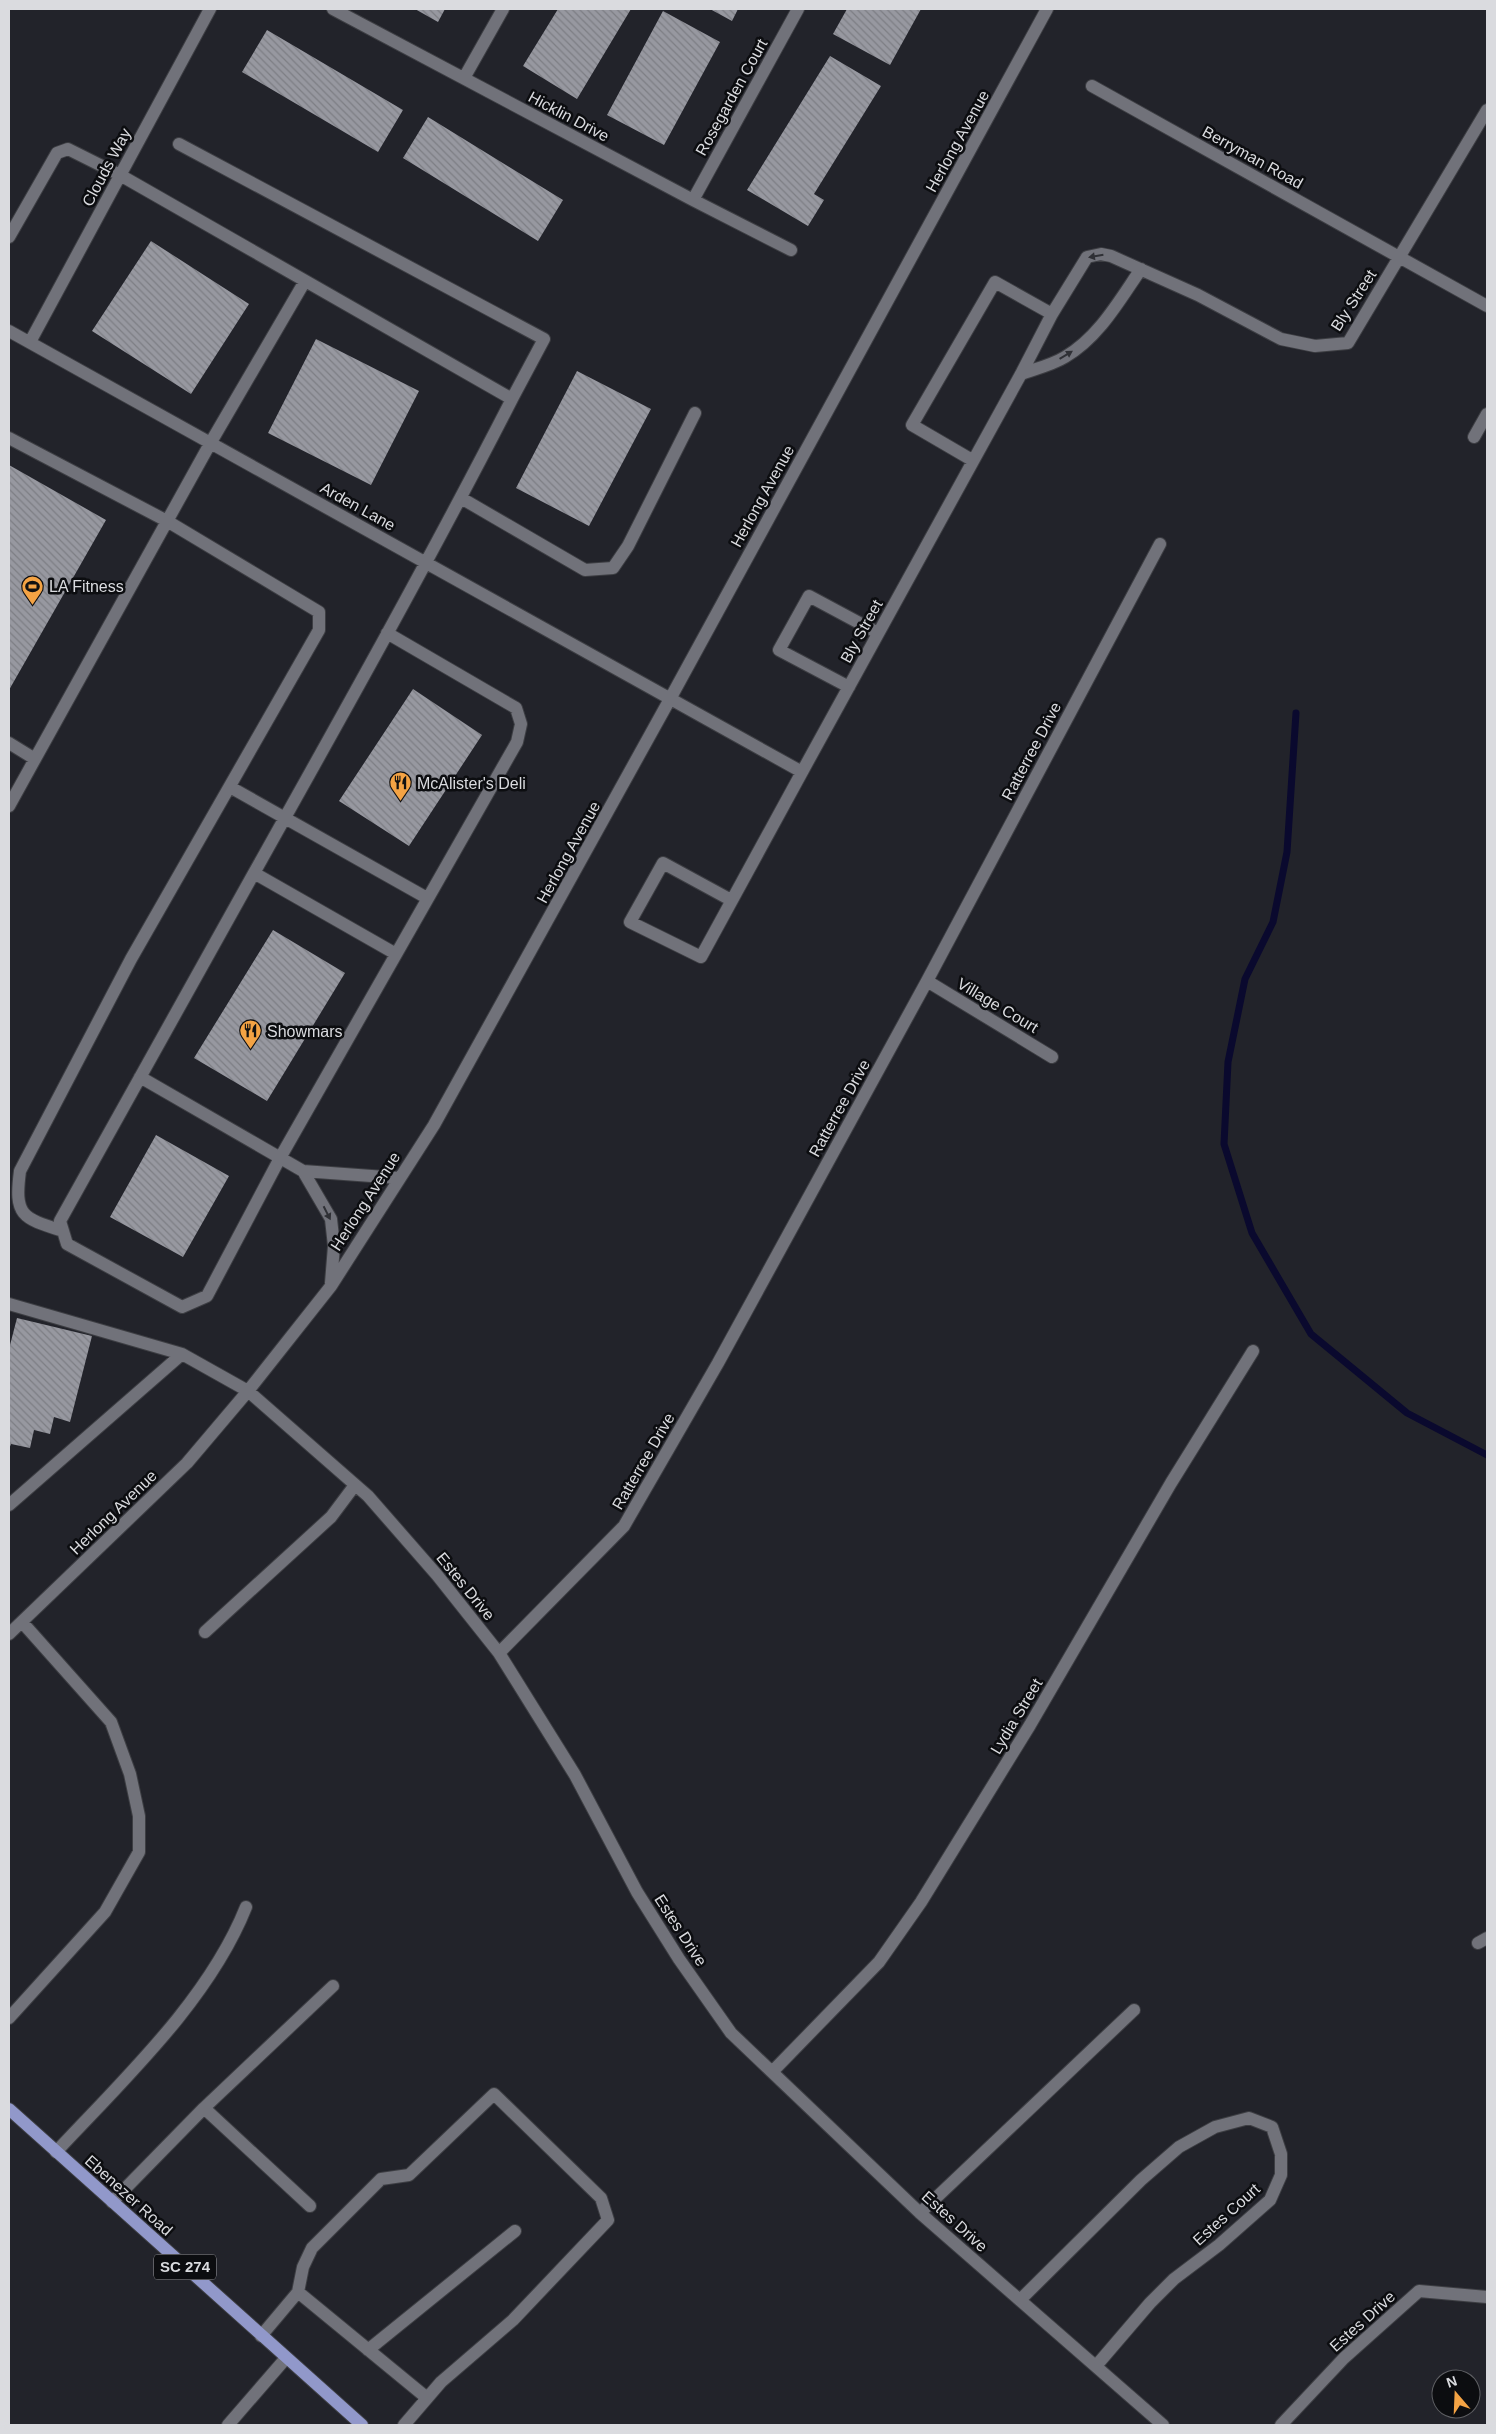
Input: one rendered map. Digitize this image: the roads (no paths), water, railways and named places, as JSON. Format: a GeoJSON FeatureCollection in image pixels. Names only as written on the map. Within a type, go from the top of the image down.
{"type":"FeatureCollection","features":[{"type":"Feature","properties":{"kind":"main road","name":"Ebenezer Road"},"geometry":{"type":"LineString","coordinates":[[9,2109],[362,2425]]}},
{"type":"Feature","properties":{"kind":"street","name":"Clouds Way"},"geometry":{"type":"LineString","coordinates":[[30,342],[210,9]]}},
{"type":"Feature","properties":{"kind":"street","name":"Hicklin Drive"},"geometry":{"type":"LineString","coordinates":[[333,9],[693,200],[792,250]]}},
{"type":"Feature","properties":{"kind":"street"},"geometry":{"type":"LineString","coordinates":[[464,78],[503,9]]}},
{"type":"Feature","properties":{"kind":"street","name":"Rosegarden Court"},"geometry":{"type":"LineString","coordinates":[[693,200],[798,9]]}},
{"type":"Feature","properties":{"kind":"street","name":"Herlong Avenue"},"geometry":{"type":"LineString","coordinates":[[9,1634],[187,1463],[248,1391],[331,1286],[434,1125],[670,699],[1047,9]]}},
{"type":"Feature","properties":{"kind":"street","name":"Berryman Road"},"geometry":{"type":"LineString","coordinates":[[1092,86],[1487,306]]}},
{"type":"Feature","properties":{"kind":"street","name":"Bly Street"},"geometry":{"type":"LineString","coordinates":[[731,900],[663,863],[630,922],[701,958],[1052,314],[1087,257],[1101,254],[1112,256],[1198,294],[1281,339],[1315,346],[1348,343],[1487,110]]}},
{"type":"Feature","properties":{"kind":"street"},"geometry":{"type":"LineString","coordinates":[[179,144],[544,339],[426,563],[60,1221],[67,1244],[182,1307],[207,1296],[280,1158],[517,742],[521,724],[516,708],[387,634]]}},
{"type":"Feature","properties":{"kind":"street"},"geometry":{"type":"LineString","coordinates":[[9,237],[57,153],[68,149],[120,175],[512,399]]}},
{"type":"Feature","properties":{"kind":"street"},"geometry":{"type":"LineString","coordinates":[[1021,374],[1064,358],[1086,342],[1106,321],[1141,269]]}},
{"type":"Feature","properties":{"kind":"street"},"geometry":{"type":"LineString","coordinates":[[9,806],[211,442],[305,281]]}},
{"type":"Feature","properties":{"kind":"street"},"geometry":{"type":"LineString","coordinates":[[972,460],[912,425],[995,282],[1052,314]]}},
{"type":"Feature","properties":{"kind":"street","name":"Arden Lane"},"geometry":{"type":"LineString","coordinates":[[9,331],[670,699]]}},
{"type":"Feature","properties":{"kind":"street"},"geometry":{"type":"LineString","coordinates":[[461,498],[585,570],[613,568],[628,546],[695,414]]}},
{"type":"Feature","properties":{"kind":"street"},"geometry":{"type":"LineString","coordinates":[[1474,437],[1487,414]]}},
{"type":"Feature","properties":{"kind":"street"},"geometry":{"type":"LineString","coordinates":[[9,438],[167,521],[319,612],[319,630],[131,959],[20,1171],[17,1195],[21,1211],[33,1221],[63,1231]]}},
{"type":"Feature","properties":{"kind":"street","name":"Ratterree Drive"},"geometry":{"type":"LineString","coordinates":[[499,1653],[624,1526],[718,1363],[927,981],[1160,544]]}},
{"type":"Feature","properties":{"kind":"street"},"geometry":{"type":"LineString","coordinates":[[848,687],[779,650],[809,596],[878,633]]}},
{"type":"Feature","properties":{"kind":"street"},"geometry":{"type":"LineString","coordinates":[[670,699],[802,772]]}},
{"type":"Feature","properties":{"kind":"street"},"geometry":{"type":"LineString","coordinates":[[9,743],[35,758]]}},
{"type":"Feature","properties":{"kind":"street"},"geometry":{"type":"LineString","coordinates":[[230,787],[427,898]]}},
{"type":"Feature","properties":{"kind":"street"},"geometry":{"type":"LineString","coordinates":[[254,873],[396,954]]}},
{"type":"Feature","properties":{"kind":"street","name":"Village Court"},"geometry":{"type":"LineString","coordinates":[[927,981],[1052,1057]]}},
{"type":"Feature","properties":{"kind":"street"},"geometry":{"type":"LineString","coordinates":[[140,1077],[303,1171],[399,1178]]}},
{"type":"Feature","properties":{"kind":"street"},"geometry":{"type":"LineString","coordinates":[[303,1171],[331,1219],[334,1246],[331,1286]]}},
{"type":"Feature","properties":{"kind":"street","name":"Estes Drive"},"geometry":{"type":"LineString","coordinates":[[9,1304],[182,1354],[248,1391],[368,1496],[437,1575],[499,1653],[575,1775],[637,1892],[679,1959],[731,2033],[920,2212],[1163,2425]]}},
{"type":"Feature","properties":{"kind":"street","name":"Lydia Street"},"geometry":{"type":"LineString","coordinates":[[772,2072],[879,1962],[921,1902],[1030,1725],[1171,1483],[1253,1351]]}},
{"type":"Feature","properties":{"kind":"street"},"geometry":{"type":"LineString","coordinates":[[9,1506],[182,1354]]}},
{"type":"Feature","properties":{"kind":"street"},"geometry":{"type":"LineString","coordinates":[[205,1632],[331,1517],[355,1485]]}},
{"type":"Feature","properties":{"kind":"street"},"geometry":{"type":"LineString","coordinates":[[9,2018],[105,1912],[139,1852],[138,1816],[130,1774],[111,1722],[22,1622]]}},
{"type":"Feature","properties":{"kind":"street"},"geometry":{"type":"LineString","coordinates":[[56,2152],[150,2051],[207,1979],[234,1938],[246,1907]]}},
{"type":"Feature","properties":{"kind":"street"},"geometry":{"type":"LineString","coordinates":[[112,2202],[204,2108],[333,1986]]}},
{"type":"Feature","properties":{"kind":"street"},"geometry":{"type":"LineString","coordinates":[[920,2212],[1134,2010]]}},
{"type":"Feature","properties":{"kind":"street"},"geometry":{"type":"LineString","coordinates":[[261,2336],[298,2292],[303,2267],[312,2248],[381,2179],[409,2175],[494,2094],[601,2198],[608,2220],[512,2320],[441,2382],[404,2425]]}},
{"type":"Feature","properties":{"kind":"street"},"geometry":{"type":"LineString","coordinates":[[204,2108],[310,2206]]}},
{"type":"Feature","properties":{"kind":"street","name":"Estes Court"},"geometry":{"type":"LineString","coordinates":[[1020,2300],[1141,2180],[1179,2147],[1215,2127],[1249,2118],[1272,2127],[1282,2154],[1281,2175],[1270,2200],[1219,2245],[1174,2279],[1150,2303],[1096,2366]]}},
{"type":"Feature","properties":{"kind":"street"},"geometry":{"type":"LineString","coordinates":[[368,2350],[515,2232]]}},
{"type":"Feature","properties":{"kind":"street","name":"Estes Drive"},"geometry":{"type":"LineString","coordinates":[[1281,2425],[1344,2358],[1419,2291],[1487,2297]]}},
{"type":"Feature","properties":{"kind":"street"},"geometry":{"type":"LineString","coordinates":[[298,2292],[427,2398]]}},
{"type":"Feature","properties":{"kind":"street"},"geometry":{"type":"LineString","coordinates":[[228,2425],[286,2358]]}},
{"type":"Feature","properties":{"kind":"waterway"},"geometry":{"type":"LineString","coordinates":[[1296,713],[1287,852],[1273,922],[1245,979],[1228,1062],[1224,1144],[1252,1233],[1311,1334],[1407,1413],[1487,1455]]}},
{"type":"Feature","properties":{"kind":"place","name":"LA Fitness"},"geometry":{"type":"Point","coordinates":[33,605]}},
{"type":"Feature","properties":{"kind":"place","name":"McAlister's Deli"},"geometry":{"type":"Point","coordinates":[401,802]}},
{"type":"Feature","properties":{"kind":"place","name":"Showmars"},"geometry":{"type":"Point","coordinates":[251,1050]}}]}
